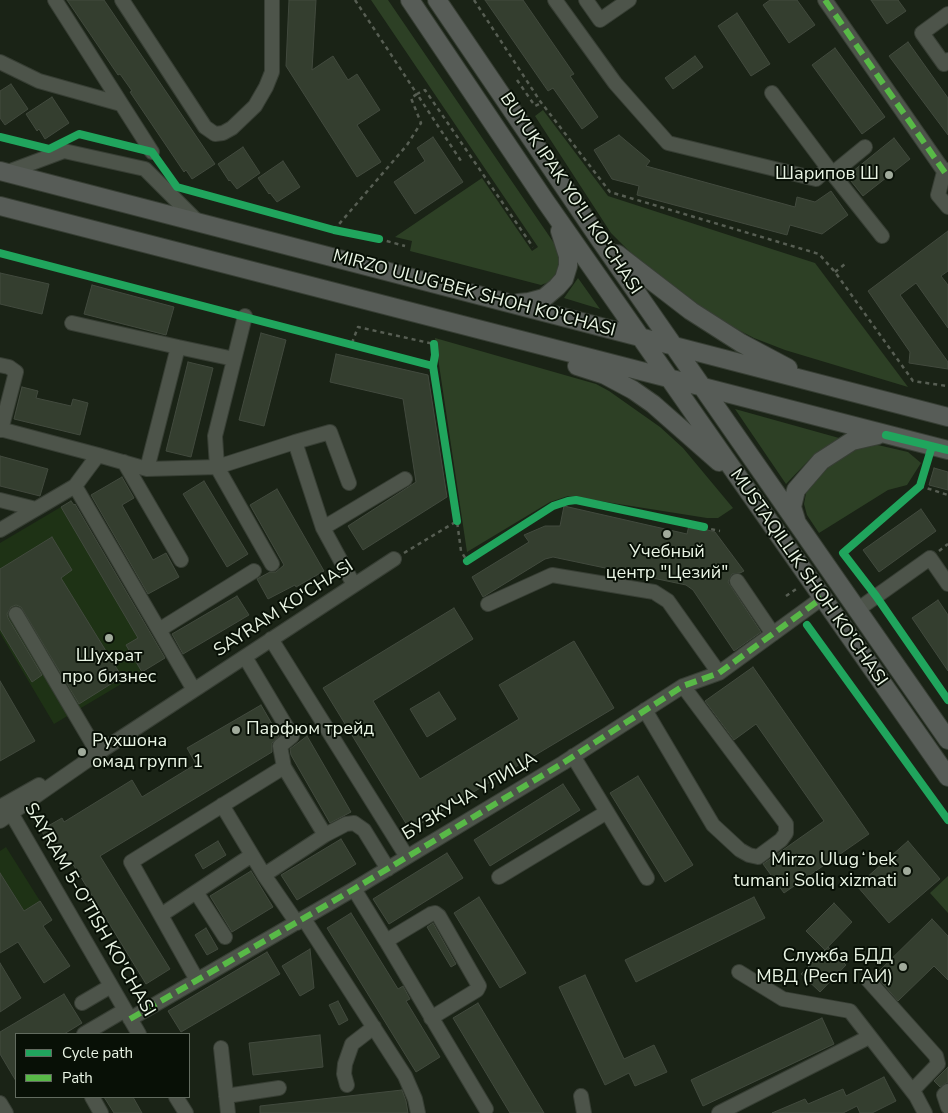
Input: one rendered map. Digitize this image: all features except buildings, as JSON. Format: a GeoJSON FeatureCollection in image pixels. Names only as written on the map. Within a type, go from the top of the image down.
{"type":"FeatureCollection","features":[{"type":"Feature","properties":{"kind":"main road","name":"BUYUK IPAK YO'LI KO'CHASI"},"geometry":{"type":"LineString","coordinates":[[410,0],[546,202],[640,337]]}},
{"type":"Feature","properties":{"kind":"main road","name":"BUYUK IPAK YO'LI KO'CHASI"},"geometry":{"type":"LineString","coordinates":[[437,0],[702,387]]}},
{"type":"Feature","properties":{"kind":"main road","name":"MIRZO ULUG'BEK SHOH KO'CHASI"},"geometry":{"type":"LineString","coordinates":[[3,172],[948,416]]}},
{"type":"Feature","properties":{"kind":"main road"},"geometry":{"type":"LineString","coordinates":[[508,303],[529,302],[544,298],[564,279],[568,261],[567,251],[546,202]]}},
{"type":"Feature","properties":{"kind":"main road","name":"MIRZO ULUG'BEK SHOH KO'CHASI"},"geometry":{"type":"LineString","coordinates":[[0,206],[940,448]]}},
{"type":"Feature","properties":{"kind":"main road"},"geometry":{"type":"LineString","coordinates":[[600,240],[691,311],[740,343],[815,382]]}},
{"type":"Feature","properties":{"kind":"main road"},"geometry":{"type":"LineString","coordinates":[[349,296],[466,336],[575,365],[612,378],[653,404],[741,481]]}},
{"type":"Feature","properties":{"kind":"main road"},"geometry":{"type":"LineString","coordinates":[[640,337],[669,379]]}},
{"type":"Feature","properties":{"kind":"main road","name":"MUSTAQILLIK SHOH KO'CHASI"},"geometry":{"type":"LineString","coordinates":[[669,379],[948,777]]}},
{"type":"Feature","properties":{"kind":"main road","name":"MUSTAQILLIK SHOH KO'CHASI"},"geometry":{"type":"LineString","coordinates":[[702,387],[948,740]]}},
{"type":"Feature","properties":{"kind":"main road"},"geometry":{"type":"LineString","coordinates":[[797,523],[793,515],[793,499],[803,481],[821,461],[852,441],[886,434]]}},
{"type":"Feature","properties":{"kind":"street"},"geometry":{"type":"LineString","coordinates":[[55,0],[152,152]]}},
{"type":"Feature","properties":{"kind":"street"},"geometry":{"type":"LineString","coordinates":[[122,0],[205,127],[215,134],[232,128],[254,106],[269,80],[272,72],[272,0]]}},
{"type":"Feature","properties":{"kind":"street"},"geometry":{"type":"LineString","coordinates":[[555,0],[615,83],[668,143],[816,179],[865,147]]}},
{"type":"Feature","properties":{"kind":"street"},"geometry":{"type":"LineString","coordinates":[[586,0],[600,20],[620,3]]}},
{"type":"Feature","properties":{"kind":"street"},"geometry":{"type":"LineString","coordinates":[[824,0],[947,173],[943,194],[948,207]]}},
{"type":"Feature","properties":{"kind":"street"},"geometry":{"type":"LineString","coordinates":[[948,14],[922,33],[944,64],[948,60]]}},
{"type":"Feature","properties":{"kind":"street"},"geometry":{"type":"LineString","coordinates":[[0,62],[39,81],[121,104]]}},
{"type":"Feature","properties":{"kind":"street"},"geometry":{"type":"LineString","coordinates":[[772,93],[830,171],[882,236]]}},
{"type":"Feature","properties":{"kind":"street"},"geometry":{"type":"LineString","coordinates":[[3,172],[64,151],[145,169],[199,223]]}},
{"type":"Feature","properties":{"kind":"street"},"geometry":{"type":"LineString","coordinates":[[245,316],[215,436],[217,467],[272,564]]}},
{"type":"Feature","properties":{"kind":"street"},"geometry":{"type":"LineString","coordinates":[[72,323],[234,359]]}},
{"type":"Feature","properties":{"kind":"street"},"geometry":{"type":"LineString","coordinates":[[147,469],[178,347]]}},
{"type":"Feature","properties":{"kind":"street"},"geometry":{"type":"LineString","coordinates":[[0,365],[9,367],[16,372],[0,429],[147,469],[217,467],[330,432],[349,483]]}},
{"type":"Feature","properties":{"kind":"street"},"geometry":{"type":"LineString","coordinates":[[295,442],[323,528],[354,585]]}},
{"type":"Feature","properties":{"kind":"street"},"geometry":{"type":"LineString","coordinates":[[0,530],[75,486],[98,455]]}},
{"type":"Feature","properties":{"kind":"street"},"geometry":{"type":"LineString","coordinates":[[124,462],[181,560]]}},
{"type":"Feature","properties":{"kind":"street"},"geometry":{"type":"LineString","coordinates":[[323,528],[405,479]]}},
{"type":"Feature","properties":{"kind":"street"},"geometry":{"type":"LineString","coordinates":[[75,486],[194,690]]}},
{"type":"Feature","properties":{"kind":"street"},"geometry":{"type":"LineString","coordinates":[[0,500],[36,509]]}},
{"type":"Feature","properties":{"kind":"street"},"geometry":{"type":"LineString","coordinates":[[857,610],[930,558],[948,584]]}},
{"type":"Feature","properties":{"kind":"street","name":"SAYRAM KO'CHASI"},"geometry":{"type":"LineString","coordinates":[[4,811],[98,753],[394,559]]}},
{"type":"Feature","properties":{"kind":"street"},"geometry":{"type":"LineString","coordinates":[[160,630],[254,571]]}},
{"type":"Feature","properties":{"kind":"street"},"geometry":{"type":"LineString","coordinates":[[488,604],[552,575],[654,592],[668,601],[719,673]]}},
{"type":"Feature","properties":{"kind":"street"},"geometry":{"type":"LineString","coordinates":[[738,580],[774,634]]}},
{"type":"Feature","properties":{"kind":"street","name":"БУЗКУЧА УЛИЦА"},"geometry":{"type":"LineString","coordinates":[[86,1033],[128,1015],[197,980],[388,869],[683,686],[719,673],[822,598]]}},
{"type":"Feature","properties":{"kind":"street"},"geometry":{"type":"LineString","coordinates":[[16,614],[98,753]]}},
{"type":"Feature","properties":{"kind":"street"},"geometry":{"type":"LineString","coordinates":[[271,639],[407,857]]}},
{"type":"Feature","properties":{"kind":"street"},"geometry":{"type":"LineString","coordinates":[[245,657],[292,736],[280,746],[284,767],[325,835]]}},
{"type":"Feature","properties":{"kind":"street"},"geometry":{"type":"LineString","coordinates":[[645,710],[713,825],[740,850],[758,857],[781,840],[786,833],[786,824],[683,686]]}},
{"type":"Feature","properties":{"kind":"street"},"geometry":{"type":"LineString","coordinates":[[573,756],[647,878]]}},
{"type":"Feature","properties":{"kind":"street"},"geometry":{"type":"LineString","coordinates":[[197,980],[131,862],[284,767]]}},
{"type":"Feature","properties":{"kind":"street"},"geometry":{"type":"LineString","coordinates":[[222,805],[264,875],[300,921],[374,1027],[405,1076],[415,1099],[418,1113]]}},
{"type":"Feature","properties":{"kind":"street","name":"SAYRAM 5-O'TISH KO'CHASI"},"geometry":{"type":"LineString","coordinates":[[4,811],[138,1033]]}},
{"type":"Feature","properties":{"kind":"street"},"geometry":{"type":"LineString","coordinates":[[499,878],[607,812]]}},
{"type":"Feature","properties":{"kind":"street"},"geometry":{"type":"LineString","coordinates":[[264,875],[325,835],[346,824],[354,823],[364,830],[388,869]]}},
{"type":"Feature","properties":{"kind":"street"},"geometry":{"type":"LineString","coordinates":[[160,915],[252,855]]}},
{"type":"Feature","properties":{"kind":"street"},"geometry":{"type":"LineString","coordinates":[[354,889],[486,1109]]}},
{"type":"Feature","properties":{"kind":"street"},"geometry":{"type":"LineString","coordinates":[[196,892],[226,937]]}},
{"type":"Feature","properties":{"kind":"street"},"geometry":{"type":"LineString","coordinates":[[386,941],[431,914],[435,913],[439,916],[479,986],[477,990],[431,1018]]}},
{"type":"Feature","properties":{"kind":"street"},"geometry":{"type":"LineString","coordinates":[[739,972],[783,999],[850,1012],[912,1091],[925,1113]]}},
{"type":"Feature","properties":{"kind":"street"},"geometry":{"type":"LineString","coordinates":[[868,980],[936,1056],[938,1064],[912,1091]]}},
{"type":"Feature","properties":{"kind":"street"},"geometry":{"type":"LineString","coordinates":[[82,1003],[111,986]]}},
{"type":"Feature","properties":{"kind":"street"},"geometry":{"type":"LineString","coordinates":[[347,1085],[344,1074],[345,1064],[352,1044],[374,1027]]}},
{"type":"Feature","properties":{"kind":"street"},"geometry":{"type":"LineString","coordinates":[[719,1113],[870,1037]]}},
{"type":"Feature","properties":{"kind":"street"},"geometry":{"type":"LineString","coordinates":[[221,1048],[228,1113]]}},
{"type":"Feature","properties":{"kind":"street"},"geometry":{"type":"LineString","coordinates":[[226,1096],[279,1088]]}},
{"type":"Feature","properties":{"kind":"street"},"geometry":{"type":"LineString","coordinates":[[948,1091],[944,1095],[948,1107]]}},
{"type":"Feature","properties":{"kind":"street"},"geometry":{"type":"LineString","coordinates":[[581,1096],[584,1113]]}},
{"type":"Feature","properties":{"kind":"street"},"geometry":{"type":"LineString","coordinates":[[93,1098],[101,1113]]}},
{"type":"Feature","properties":{"kind":"street"},"geometry":{"type":"LineString","coordinates":[[177,1098],[186,1113]]}},
{"type":"Feature","properties":{"kind":"street"},"geometry":{"type":"LineString","coordinates":[[0,1103],[6,1113]]}},
{"type":"Feature","properties":{"kind":"path"},"geometry":{"type":"LineString","coordinates":[[355,0],[462,161]]}},
{"type":"Feature","properties":{"kind":"path"},"geometry":{"type":"LineString","coordinates":[[474,0],[542,103],[610,192],[819,254],[835,272],[914,381],[947,386]]}},
{"type":"Feature","properties":{"kind":"path"},"geometry":{"type":"LineString","coordinates":[[517,80],[534,106],[542,103]]}},
{"type":"Feature","properties":{"kind":"path"},"geometry":{"type":"LineString","coordinates":[[343,232],[330,228],[407,145],[421,123],[411,98],[425,90],[533,247]]}},
{"type":"Feature","properties":{"kind":"path"},"geometry":{"type":"LineString","coordinates":[[370,237],[405,246]]}},
{"type":"Feature","properties":{"kind":"path"},"geometry":{"type":"LineString","coordinates":[[835,272],[845,264]]}},
{"type":"Feature","properties":{"kind":"path"},"geometry":{"type":"LineString","coordinates":[[352,344],[358,327],[434,344],[435,355]]}},
{"type":"Feature","properties":{"kind":"path"},"geometry":{"type":"LineString","coordinates":[[343,341],[361,346]]}},
{"type":"Feature","properties":{"kind":"path"},"geometry":{"type":"LineString","coordinates":[[940,448],[920,486],[843,553],[876,596],[948,700]]}},
{"type":"Feature","properties":{"kind":"path"},"geometry":{"type":"LineString","coordinates":[[920,486],[948,495]]}},
{"type":"Feature","properties":{"kind":"path"},"geometry":{"type":"LineString","coordinates":[[456,511],[461,552],[467,561],[553,506],[576,500],[720,531]]}},
{"type":"Feature","properties":{"kind":"path"},"geometry":{"type":"LineString","coordinates":[[394,559],[457,521]]}},
{"type":"Feature","properties":{"kind":"path"},"geometry":{"type":"LineString","coordinates":[[786,596],[800,585]]}},
{"type":"Feature","properties":{"kind":"shaded area"},"geometry":{"type":"Polygon","coordinates":[[[371,0],[388,0],[556,246],[560,263],[555,275],[549,282],[541,285],[410,251],[412,241],[395,237],[482,178],[532,251],[538,247],[371,0]]]}},
{"type":"Feature","properties":{"kind":"shaded area"},"geometry":{"type":"Polygon","coordinates":[[[543,110],[608,196],[815,263],[908,387],[785,350],[754,338],[725,323],[665,281],[636,258],[611,233],[535,116],[543,110]]]}},
{"type":"Feature","properties":{"kind":"shaded area"},"geometry":{"type":"Polygon","coordinates":[[[578,278],[600,309],[564,298],[578,278]]]}},
{"type":"Feature","properties":{"kind":"shaded area"},"geometry":{"type":"Polygon","coordinates":[[[435,338],[596,384],[609,391],[660,427],[683,448],[733,508],[718,518],[707,518],[568,496],[550,502],[467,552],[435,338]]]}},
{"type":"Feature","properties":{"kind":"shaded area"},"geometry":{"type":"Polygon","coordinates":[[[735,409],[839,438],[809,460],[786,484],[735,409]]]}},
{"type":"Feature","properties":{"kind":"shaded area"},"geometry":{"type":"Polygon","coordinates":[[[869,443],[908,452],[921,463],[907,485],[888,490],[819,533],[807,515],[804,504],[806,493],[812,480],[852,450],[869,443]]]}},
{"type":"Feature","properties":{"kind":"shaded area"},"geometry":{"type":"Polygon","coordinates":[[[71,501],[165,658],[54,724],[0,633],[0,543],[71,501]]]}},
{"type":"Feature","properties":{"kind":"shaded area"},"geometry":{"type":"Polygon","coordinates":[[[6,847],[52,920],[0,953],[0,851],[6,847]]]}},
{"type":"Feature","properties":{"kind":"shaded area"},"geometry":{"type":"Polygon","coordinates":[[[948,876],[948,913],[930,893],[948,876]]]}},
{"type":"Feature","properties":{"kind":"marked path"},"geometry":{"type":"LineString","coordinates":[[825,0],[948,177]]}},
{"type":"Feature","properties":{"kind":"marked path"},"geometry":{"type":"LineString","coordinates":[[130,1019],[354,889],[563,763],[683,686],[719,673],[822,598]]}},
{"type":"Feature","properties":{"kind":"cycle path"},"geometry":{"type":"LineString","coordinates":[[0,137],[49,149],[79,134],[152,152],[177,187],[334,230],[379,239]]}},
{"type":"Feature","properties":{"kind":"cycle path"},"geometry":{"type":"LineString","coordinates":[[0,253],[433,366]]}},
{"type":"Feature","properties":{"kind":"cycle path"},"geometry":{"type":"LineString","coordinates":[[434,344],[433,366],[457,521]]}},
{"type":"Feature","properties":{"kind":"cycle path"},"geometry":{"type":"LineString","coordinates":[[886,435],[948,450]]}},
{"type":"Feature","properties":{"kind":"cycle path"},"geometry":{"type":"LineString","coordinates":[[932,446],[920,486],[843,553],[876,596],[948,700]]}},
{"type":"Feature","properties":{"kind":"cycle path"},"geometry":{"type":"LineString","coordinates":[[467,561],[553,506],[568,501],[576,500],[704,527]]}},
{"type":"Feature","properties":{"kind":"cycle path"},"geometry":{"type":"LineString","coordinates":[[807,625],[948,820]]}},
{"type":"Feature","properties":{"kind":"place","name":"Шарипов Ш"},"geometry":{"type":"Point","coordinates":[889,175]}},
{"type":"Feature","properties":{"kind":"place","name":"Учебный центр \"Цезий\""},"geometry":{"type":"Point","coordinates":[667,534]}},
{"type":"Feature","properties":{"kind":"place","name":"Шухрат про бизнес"},"geometry":{"type":"Point","coordinates":[109,638]}},
{"type":"Feature","properties":{"kind":"place","name":"Парфюм трейд"},"geometry":{"type":"Point","coordinates":[236,730]}},
{"type":"Feature","properties":{"kind":"place","name":"Рухшона омад групп 1"},"geometry":{"type":"Point","coordinates":[82,752]}},
{"type":"Feature","properties":{"kind":"place","name":"Mirzo Ulugʻbek tumani Soliq xizmati"},"geometry":{"type":"Point","coordinates":[907,871]}},
{"type":"Feature","properties":{"kind":"place","name":"Служба БДД МВД (Респ ГАИ)"},"geometry":{"type":"Point","coordinates":[903,967]}}]}
